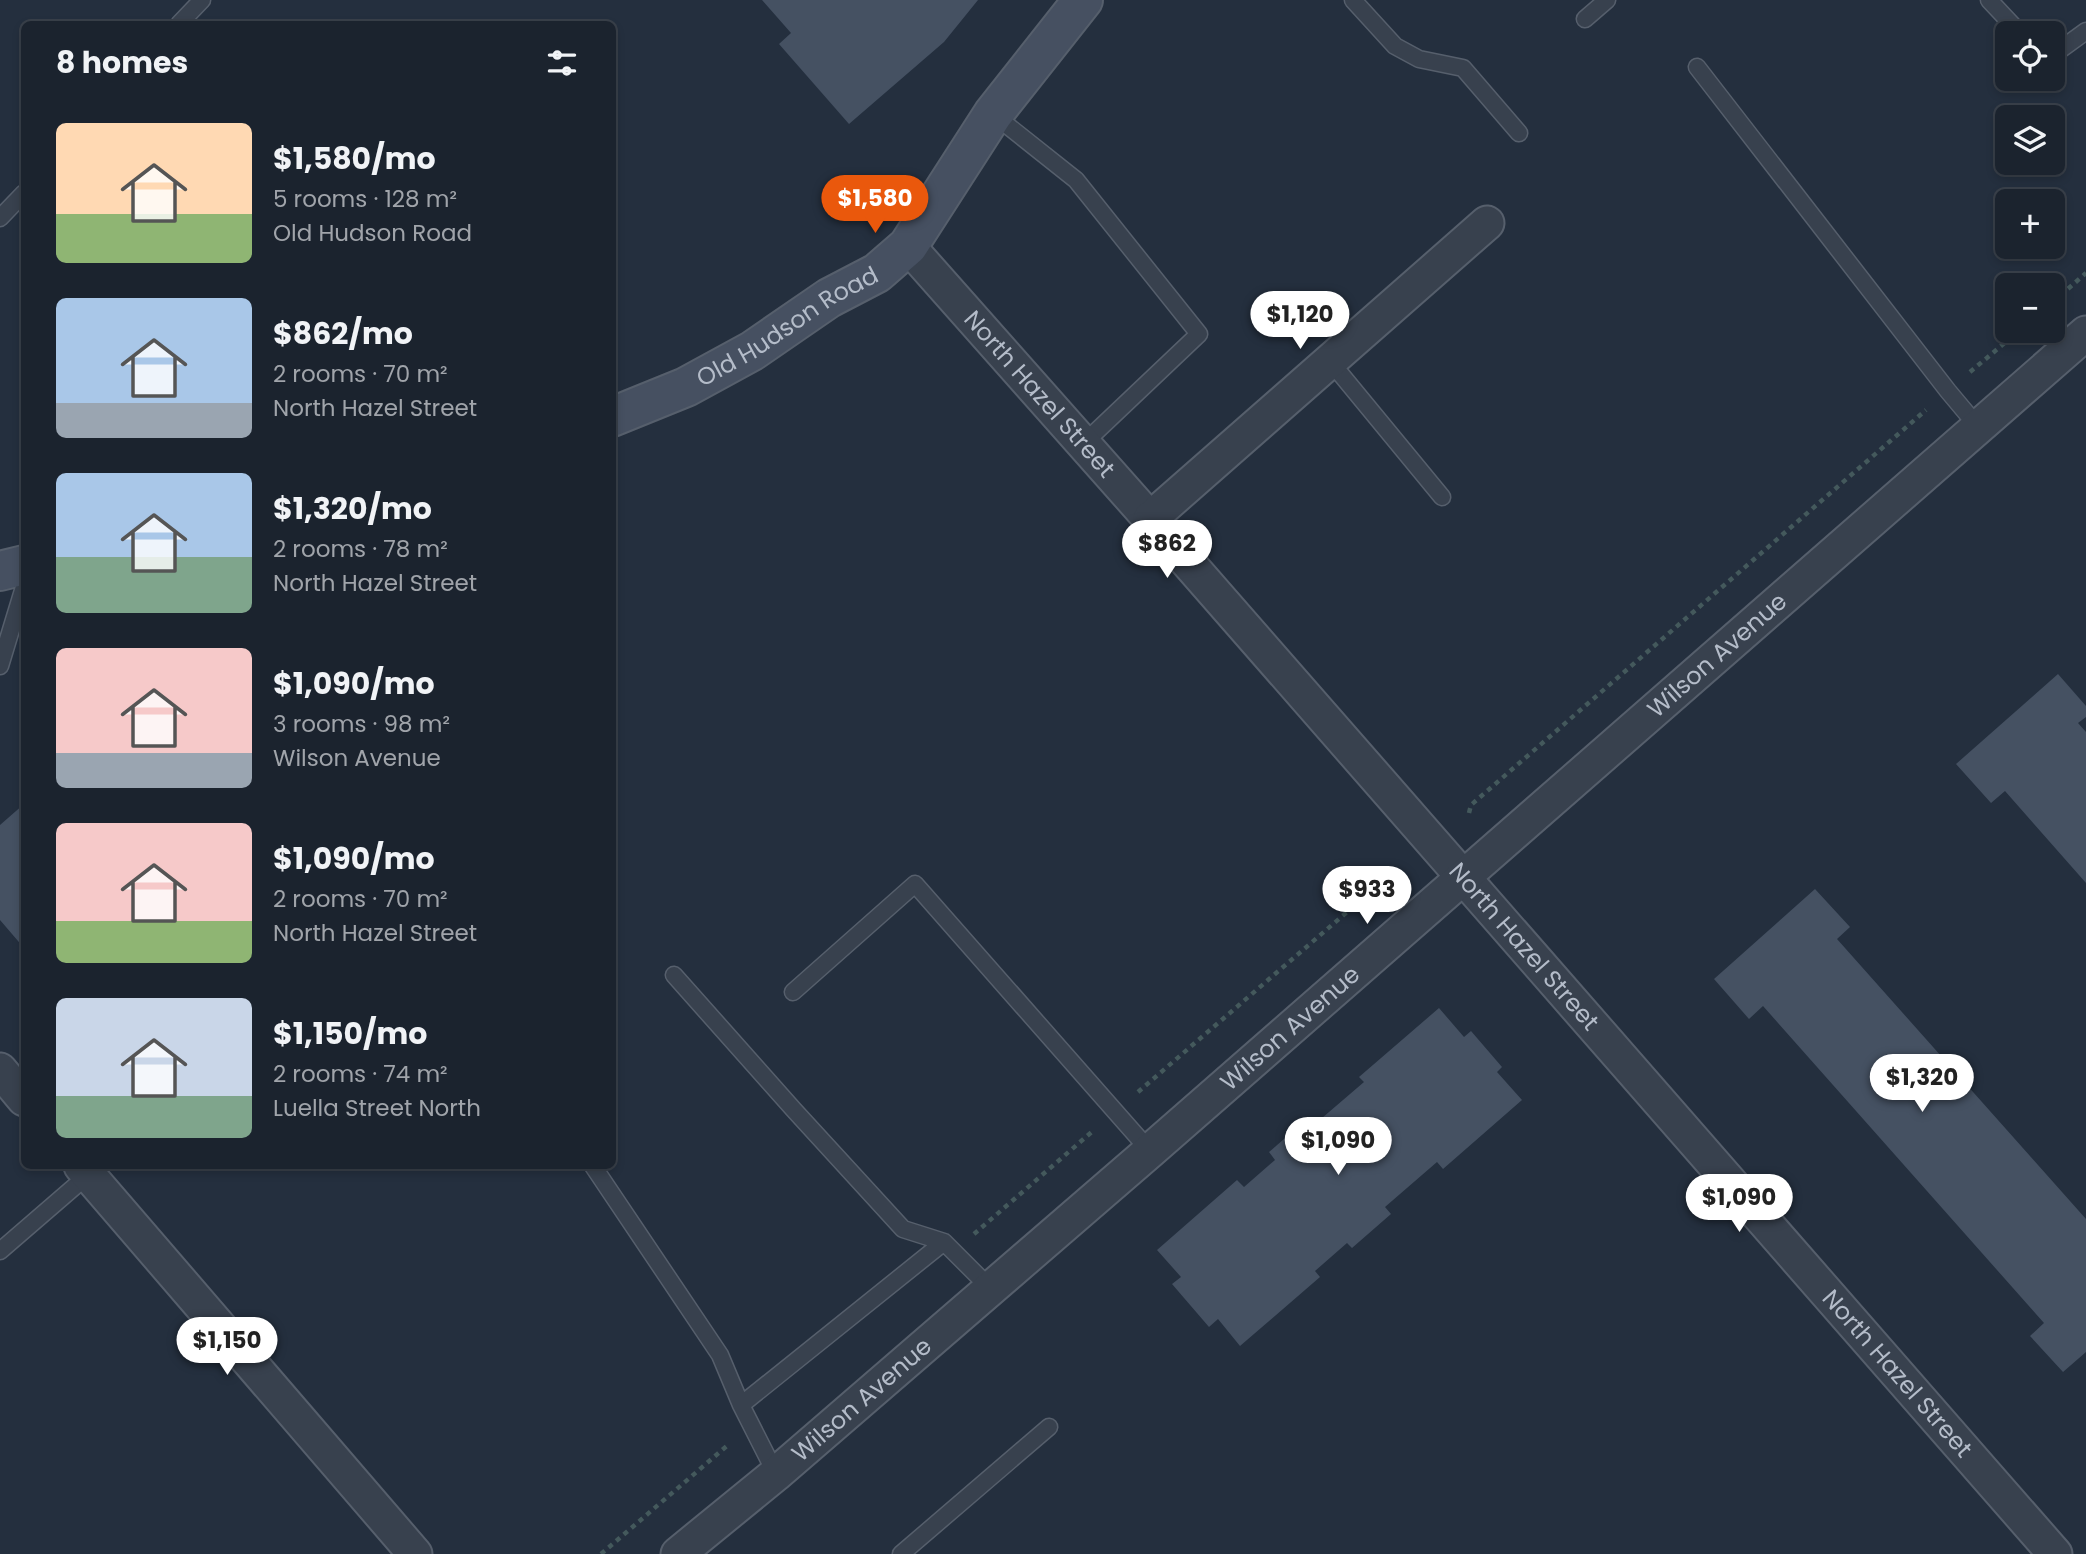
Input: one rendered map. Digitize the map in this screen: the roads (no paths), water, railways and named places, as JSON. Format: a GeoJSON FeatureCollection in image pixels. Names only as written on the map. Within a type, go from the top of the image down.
{"type":"FeatureCollection","features":[{"type":"Feature","properties":{"kind":"street","name":"Old Hudson Road"},"geometry":{"type":"LineString","coordinates":[[616,414],[686,387],[752,351],[829,298],[877,273],[908,246],[993,114],[1083,0]]}},
{"type":"Feature","properties":{"kind":"street"},"geometry":{"type":"LineString","coordinates":[[1150,519],[1487,223]]}},
{"type":"Feature","properties":{"kind":"street","name":"North Hazel Street"},"geometry":{"type":"LineString","coordinates":[[908,246],[2055,1554]]}},
{"type":"Feature","properties":{"kind":"street","name":"Wilson Avenue"},"geometry":{"type":"LineString","coordinates":[[678,1554],[776,1474],[1150,1151],[2086,333]]}},
{"type":"Feature","properties":{"kind":"street"},"geometry":{"type":"LineString","coordinates":[[0,571],[21,566]]}},
{"type":"Feature","properties":{"kind":"street"},"geometry":{"type":"LineString","coordinates":[[0,1070],[21,1095]]}},
{"type":"Feature","properties":{"kind":"street"},"geometry":{"type":"LineString","coordinates":[[84,1170],[415,1554]]}},
{"type":"Feature","properties":{"kind":"lane"},"geometry":{"type":"LineString","coordinates":[[182,21],[202,0]]}},
{"type":"Feature","properties":{"kind":"lane"},"geometry":{"type":"LineString","coordinates":[[1353,0],[1395,46],[1419,59],[1462,68],[1519,133]]}},
{"type":"Feature","properties":{"kind":"lane"},"geometry":{"type":"LineString","coordinates":[[1585,19],[1606,0]]}},
{"type":"Feature","properties":{"kind":"lane"},"geometry":{"type":"LineString","coordinates":[[1989,0],[2009,21]]}},
{"type":"Feature","properties":{"kind":"lane"},"geometry":{"type":"LineString","coordinates":[[2065,46],[2086,31]]}},
{"type":"Feature","properties":{"kind":"lane"},"geometry":{"type":"LineString","coordinates":[[1697,67],[1979,428]]}},
{"type":"Feature","properties":{"kind":"lane"},"geometry":{"type":"LineString","coordinates":[[993,114],[1076,180],[1199,334],[1083,444]]}},
{"type":"Feature","properties":{"kind":"lane"},"geometry":{"type":"LineString","coordinates":[[0,218],[21,196]]}},
{"type":"Feature","properties":{"kind":"lane"},"geometry":{"type":"LineString","coordinates":[[1330,361],[1442,497]]}},
{"type":"Feature","properties":{"kind":"lane"},"geometry":{"type":"LineString","coordinates":[[0,666],[21,597]]}},
{"type":"Feature","properties":{"kind":"lane"},"geometry":{"type":"LineString","coordinates":[[793,992],[915,884],[1150,1151]]}},
{"type":"Feature","properties":{"kind":"lane"},"geometry":{"type":"LineString","coordinates":[[674,975],[903,1229],[949,1247],[990,1288]]}},
{"type":"Feature","properties":{"kind":"lane"},"geometry":{"type":"LineString","coordinates":[[595,1169],[720,1356],[776,1474]]}},
{"type":"Feature","properties":{"kind":"lane"},"geometry":{"type":"LineString","coordinates":[[0,1251],[84,1170]]}},
{"type":"Feature","properties":{"kind":"lane"},"geometry":{"type":"LineString","coordinates":[[741,1405],[949,1247]]}},
{"type":"Feature","properties":{"kind":"lane"},"geometry":{"type":"LineString","coordinates":[[901,1554],[1049,1427]]}}]}
